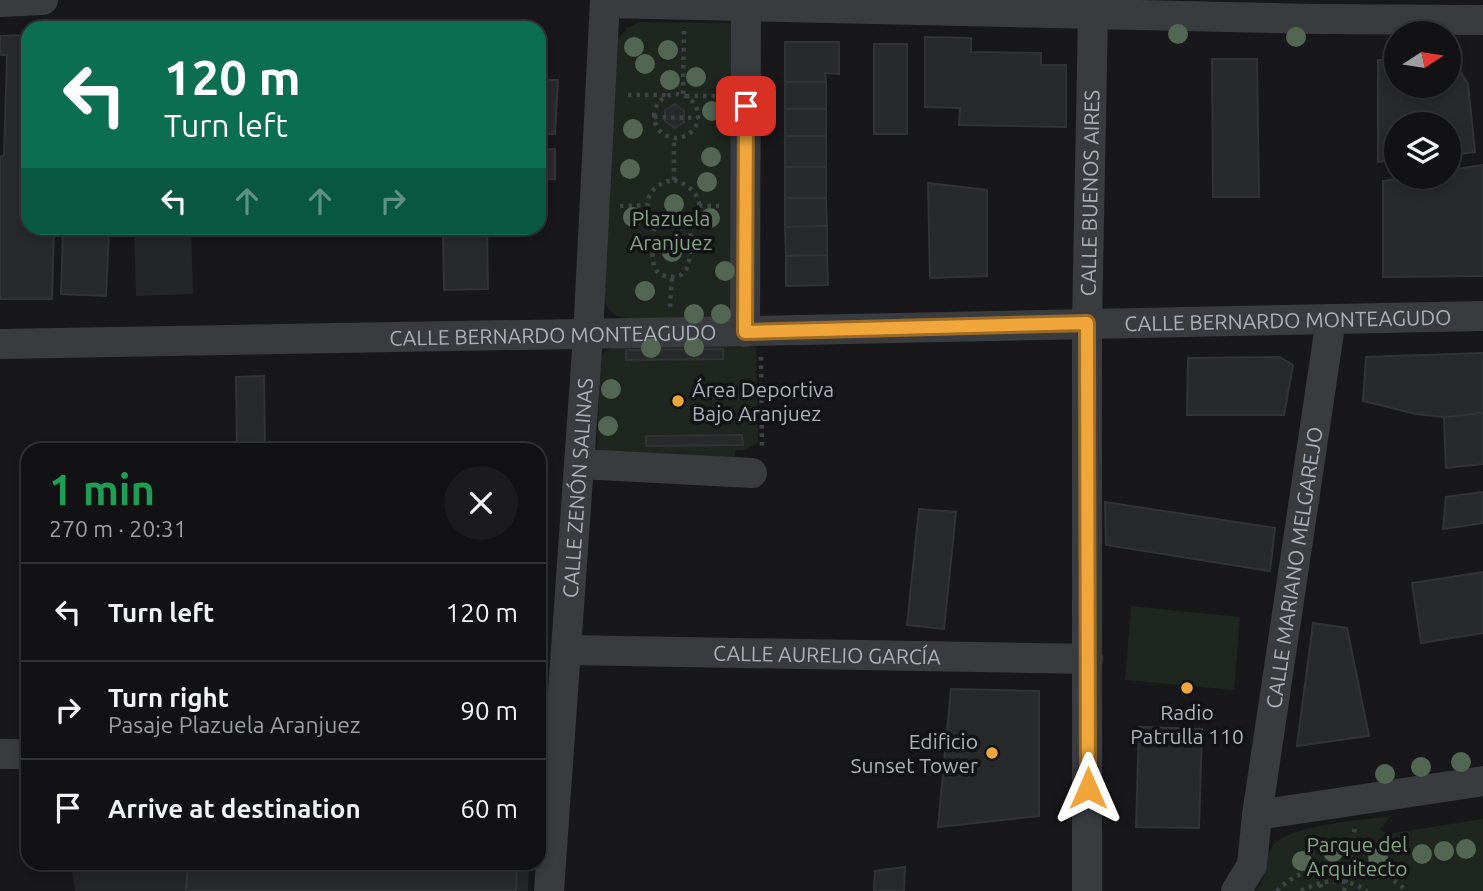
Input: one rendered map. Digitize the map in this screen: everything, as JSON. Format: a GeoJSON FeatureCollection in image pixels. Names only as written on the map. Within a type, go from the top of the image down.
{"type":"FeatureCollection","features":[{"type":"Feature","properties":{"kind":"street"},"geometry":{"type":"LineString","coordinates":[[0,2],[43,0]]}},
{"type":"Feature","properties":{"kind":"street"},"geometry":{"type":"LineString","coordinates":[[605,1],[746,5],[1092,7],[1483,20]]}},
{"type":"Feature","properties":{"kind":"street","name":"CALLE ZENÓN SALINAS"},"geometry":{"type":"LineString","coordinates":[[549,891],[548,765],[568,650],[605,1]]}},
{"type":"Feature","properties":{"kind":"street"},"geometry":{"type":"LineString","coordinates":[[746,5],[753,332]]}},
{"type":"Feature","properties":{"kind":"street","name":"CALLE BUENOS AIRES"},"geometry":{"type":"LineString","coordinates":[[1087,891],[1087,323],[1092,7]]}},
{"type":"Feature","properties":{"kind":"street","name":"CALLE BERNARDO MONTEAGUDO"},"geometry":{"type":"LineString","coordinates":[[0,344],[753,332],[1483,316]]}},
{"type":"Feature","properties":{"kind":"street","name":"CALLE MARIANO MELGAREJO"},"geometry":{"type":"LineString","coordinates":[[1236,891],[1252,865],[1257,815],[1331,319]]}},
{"type":"Feature","properties":{"kind":"street"},"geometry":{"type":"LineString","coordinates":[[580,464],[752,473]]}},
{"type":"Feature","properties":{"kind":"street","name":"CALLE AURELIO GARCÍA"},"geometry":{"type":"LineString","coordinates":[[568,650],[1088,659]]}},
{"type":"Feature","properties":{"kind":"street"},"geometry":{"type":"LineString","coordinates":[[0,754],[21,754]]}},
{"type":"Feature","properties":{"kind":"street"},"geometry":{"type":"LineString","coordinates":[[1257,815],[1483,780]]}},
{"type":"Feature","properties":{"kind":"path"},"geometry":{"type":"LineString","coordinates":[[683,96],[684,30]]}},
{"type":"Feature","properties":{"kind":"path"},"geometry":{"type":"LineString","coordinates":[[619,95],[723,96]]}},
{"type":"Feature","properties":{"kind":"path"},"geometry":{"type":"LineString","coordinates":[[669,95],[658,103],[654,117],[657,129],[674,138],[693,131],[698,118],[694,104],[683,96]]}},
{"type":"Feature","properties":{"kind":"path"},"geometry":{"type":"LineString","coordinates":[[654,117],[698,118]]}},
{"type":"Feature","properties":{"kind":"path"},"geometry":{"type":"LineString","coordinates":[[674,138],[674,180]]}},
{"type":"Feature","properties":{"kind":"path"},"geometry":{"type":"LineString","coordinates":[[674,180],[683,182],[692,190],[699,206],[698,215],[691,226],[690,262],[682,274],[672,276],[659,273],[653,264],[653,222],[648,205],[648,196],[660,184],[674,180]]}},
{"type":"Feature","properties":{"kind":"path"},"geometry":{"type":"LineString","coordinates":[[614,206],[648,205]]}},
{"type":"Feature","properties":{"kind":"path"},"geometry":{"type":"LineString","coordinates":[[670,310],[672,276]]}},
{"type":"Feature","properties":{"kind":"path"},"geometry":{"type":"LineString","coordinates":[[752,473],[762,450],[753,332]]}},
{"type":"Feature","properties":{"kind":"path"},"geometry":{"type":"LineString","coordinates":[[1344,891],[1355,827]]}},
{"type":"Feature","properties":{"kind":"path"},"geometry":{"type":"LineString","coordinates":[[1307,835],[1322,891]]}},
{"type":"Feature","properties":{"kind":"path"},"geometry":{"type":"LineString","coordinates":[[1277,891],[1284,883],[1305,871],[1348,865],[1364,866],[1389,877],[1407,891]]}},
{"type":"Feature","properties":{"kind":"path"},"geometry":{"type":"LineString","coordinates":[[1301,891],[1320,883],[1346,881],[1367,891]]}},
{"type":"Feature","properties":{"kind":"shaded area"},"geometry":{"type":"Polygon","coordinates":[[[134,235],[191,235],[193,294],[136,296],[134,235]]]}},
{"type":"Feature","properties":{"kind":"shaded area"},"geometry":{"type":"Polygon","coordinates":[[[72,870],[529,870],[528,891],[75,891],[72,870]]]}},
{"type":"Feature","properties":{"kind":"green space","name":"Plazuela Aranjuez"},"geometry":{"type":"Polygon","coordinates":[[[639,22],[738,23],[736,318],[637,320],[614,314],[605,300],[602,290],[617,41],[627,28],[639,22]]]}},
{"type":"Feature","properties":{"kind":"green space","name":"Área Deportiva Bajo Aranjuez"},"geometry":{"type":"Polygon","coordinates":[[[756,342],[758,442],[746,450],[735,450],[735,462],[597,453],[600,360],[605,351],[614,347],[756,342]]]}},
{"type":"Feature","properties":{"kind":"green space"},"geometry":{"type":"Polygon","coordinates":[[[1131,606],[1240,617],[1234,690],[1125,680],[1131,606]]]}},
{"type":"Feature","properties":{"kind":"green space","name":"Parque del Arquitecto"},"geometry":{"type":"Polygon","coordinates":[[[1391,816],[1380,829],[1387,834],[1483,819],[1483,891],[1255,891],[1262,880],[1272,847],[1292,833],[1391,816]]]}},
{"type":"Feature","properties":{"kind":"building"},"geometry":{"type":"Polygon","coordinates":[[[21,35],[21,235],[54,235],[52,299],[0,299],[0,156],[4,156],[7,55],[0,55],[0,36],[21,35]]]}},
{"type":"Feature","properties":{"kind":"building"},"geometry":{"type":"Polygon","coordinates":[[[925,37],[971,38],[971,52],[1041,53],[1041,65],[1066,65],[1066,127],[959,125],[960,108],[925,107],[925,37]]]}},
{"type":"Feature","properties":{"kind":"building"},"geometry":{"type":"Polygon","coordinates":[[[785,42],[839,42],[839,74],[825,73],[826,82],[785,82],[785,42]]]}},
{"type":"Feature","properties":{"kind":"building"},"geometry":{"type":"Polygon","coordinates":[[[874,44],[907,44],[907,134],[874,134],[874,44]]]}},
{"type":"Feature","properties":{"kind":"building"},"geometry":{"type":"Polygon","coordinates":[[[1212,59],[1257,59],[1259,197],[1213,197],[1212,59]]]}},
{"type":"Feature","properties":{"kind":"building"},"geometry":{"type":"Polygon","coordinates":[[[1378,60],[1384,60],[1384,98],[1461,98],[1461,73],[1468,84],[1475,152],[1461,154],[1461,112],[1384,112],[1384,161],[1378,162],[1378,60]]]}},
{"type":"Feature","properties":{"kind":"building"},"geometry":{"type":"Polygon","coordinates":[[[546,80],[558,80],[555,134],[546,134],[546,80]]]}},
{"type":"Feature","properties":{"kind":"building"},"geometry":{"type":"Polygon","coordinates":[[[785,82],[826,82],[826,109],[785,109],[785,82]]]}},
{"type":"Feature","properties":{"kind":"building"},"geometry":{"type":"Polygon","coordinates":[[[675,104],[684,111],[684,122],[675,128],[665,121],[665,110],[675,104]]]}},
{"type":"Feature","properties":{"kind":"building"},"geometry":{"type":"Polygon","coordinates":[[[785,109],[826,109],[826,136],[785,136],[785,109]]]}},
{"type":"Feature","properties":{"kind":"building"},"geometry":{"type":"Polygon","coordinates":[[[785,136],[826,136],[826,167],[785,167],[785,136]]]}},
{"type":"Feature","properties":{"kind":"building"},"geometry":{"type":"Polygon","coordinates":[[[555,149],[555,179],[546,179],[546,150],[555,149]]]}},
{"type":"Feature","properties":{"kind":"building"},"geometry":{"type":"Polygon","coordinates":[[[1483,165],[1483,276],[1383,277],[1383,181],[1384,189],[1461,189],[1461,168],[1483,165]]]}},
{"type":"Feature","properties":{"kind":"building"},"geometry":{"type":"Polygon","coordinates":[[[785,167],[826,167],[826,198],[785,198],[785,167]]]}},
{"type":"Feature","properties":{"kind":"building"},"geometry":{"type":"Polygon","coordinates":[[[928,183],[987,190],[987,276],[930,278],[928,183]]]}},
{"type":"Feature","properties":{"kind":"building"},"geometry":{"type":"Polygon","coordinates":[[[785,198],[826,198],[827,226],[785,227],[785,198]]]}},
{"type":"Feature","properties":{"kind":"building"},"geometry":{"type":"Polygon","coordinates":[[[827,226],[827,255],[786,256],[785,227],[827,226]]]}},
{"type":"Feature","properties":{"kind":"building"},"geometry":{"type":"Polygon","coordinates":[[[63,235],[109,235],[106,296],[61,294],[63,235]]]}},
{"type":"Feature","properties":{"kind":"building"},"geometry":{"type":"Polygon","coordinates":[[[443,235],[487,235],[488,289],[444,290],[443,235]]]}},
{"type":"Feature","properties":{"kind":"building"},"geometry":{"type":"Polygon","coordinates":[[[827,255],[828,285],[786,286],[786,256],[827,255]]]}},
{"type":"Feature","properties":{"kind":"building"},"geometry":{"type":"Polygon","coordinates":[[[723,349],[723,359],[626,360],[626,350],[723,349]]]}},
{"type":"Feature","properties":{"kind":"building"},"geometry":{"type":"Polygon","coordinates":[[[1483,353],[1483,413],[1444,417],[1416,414],[1363,401],[1366,357],[1483,353]]]}},
{"type":"Feature","properties":{"kind":"building"},"geometry":{"type":"Polygon","coordinates":[[[1280,357],[1293,365],[1284,415],[1187,415],[1188,358],[1280,357]]]}},
{"type":"Feature","properties":{"kind":"building"},"geometry":{"type":"Polygon","coordinates":[[[264,376],[265,443],[237,443],[236,377],[264,376]]]}},
{"type":"Feature","properties":{"kind":"building"},"geometry":{"type":"Polygon","coordinates":[[[1483,413],[1483,464],[1446,468],[1444,417],[1483,413]]]}},
{"type":"Feature","properties":{"kind":"building"},"geometry":{"type":"Polygon","coordinates":[[[742,435],[743,445],[646,446],[646,436],[742,435]]]}},
{"type":"Feature","properties":{"kind":"building"},"geometry":{"type":"Polygon","coordinates":[[[1483,492],[1483,523],[1443,529],[1446,497],[1483,492]]]}},
{"type":"Feature","properties":{"kind":"building"},"geometry":{"type":"Polygon","coordinates":[[[1105,502],[1275,528],[1270,571],[1106,545],[1105,502]]]}},
{"type":"Feature","properties":{"kind":"building"},"geometry":{"type":"Polygon","coordinates":[[[919,509],[956,512],[944,629],[907,625],[919,509]]]}},
{"type":"Feature","properties":{"kind":"building"},"geometry":{"type":"Polygon","coordinates":[[[1483,572],[1483,633],[1421,643],[1412,583],[1483,572]]]}},
{"type":"Feature","properties":{"kind":"building"},"geometry":{"type":"Polygon","coordinates":[[[1313,623],[1347,628],[1369,736],[1297,746],[1313,623]]]}},
{"type":"Feature","properties":{"kind":"building","name":"Edificio Sunset Tower"},"geometry":{"type":"Polygon","coordinates":[[[951,689],[1039,691],[1039,816],[938,827],[951,689]]]}},
{"type":"Feature","properties":{"kind":"building"},"geometry":{"type":"Polygon","coordinates":[[[1139,727],[1202,729],[1199,828],[1136,827],[1139,727]]]}},
{"type":"Feature","properties":{"kind":"building"},"geometry":{"type":"Polygon","coordinates":[[[905,867],[904,891],[874,891],[875,871],[905,867]]]}},
{"type":"Feature","properties":{"kind":"building"},"geometry":{"type":"Polygon","coordinates":[[[188,870],[517,870],[516,891],[186,891],[188,870]]]}},
{"type":"Feature","properties":{"kind":"place","name":"Área Deportiva Bajo Aranjuez"},"geometry":{"type":"Point","coordinates":[678,401]}},
{"type":"Feature","properties":{"kind":"place","name":"Radio Patrulla 110"},"geometry":{"type":"Point","coordinates":[1187,688]}},
{"type":"Feature","properties":{"kind":"place","name":"Edificio Sunset Tower"},"geometry":{"type":"Point","coordinates":[992,753]}},
{"type":"Feature","properties":{"kind":"route"},"geometry":{"type":"LineString","coordinates":[[746,106],[745,332],[1087,323],[1088,788]]}}]}
